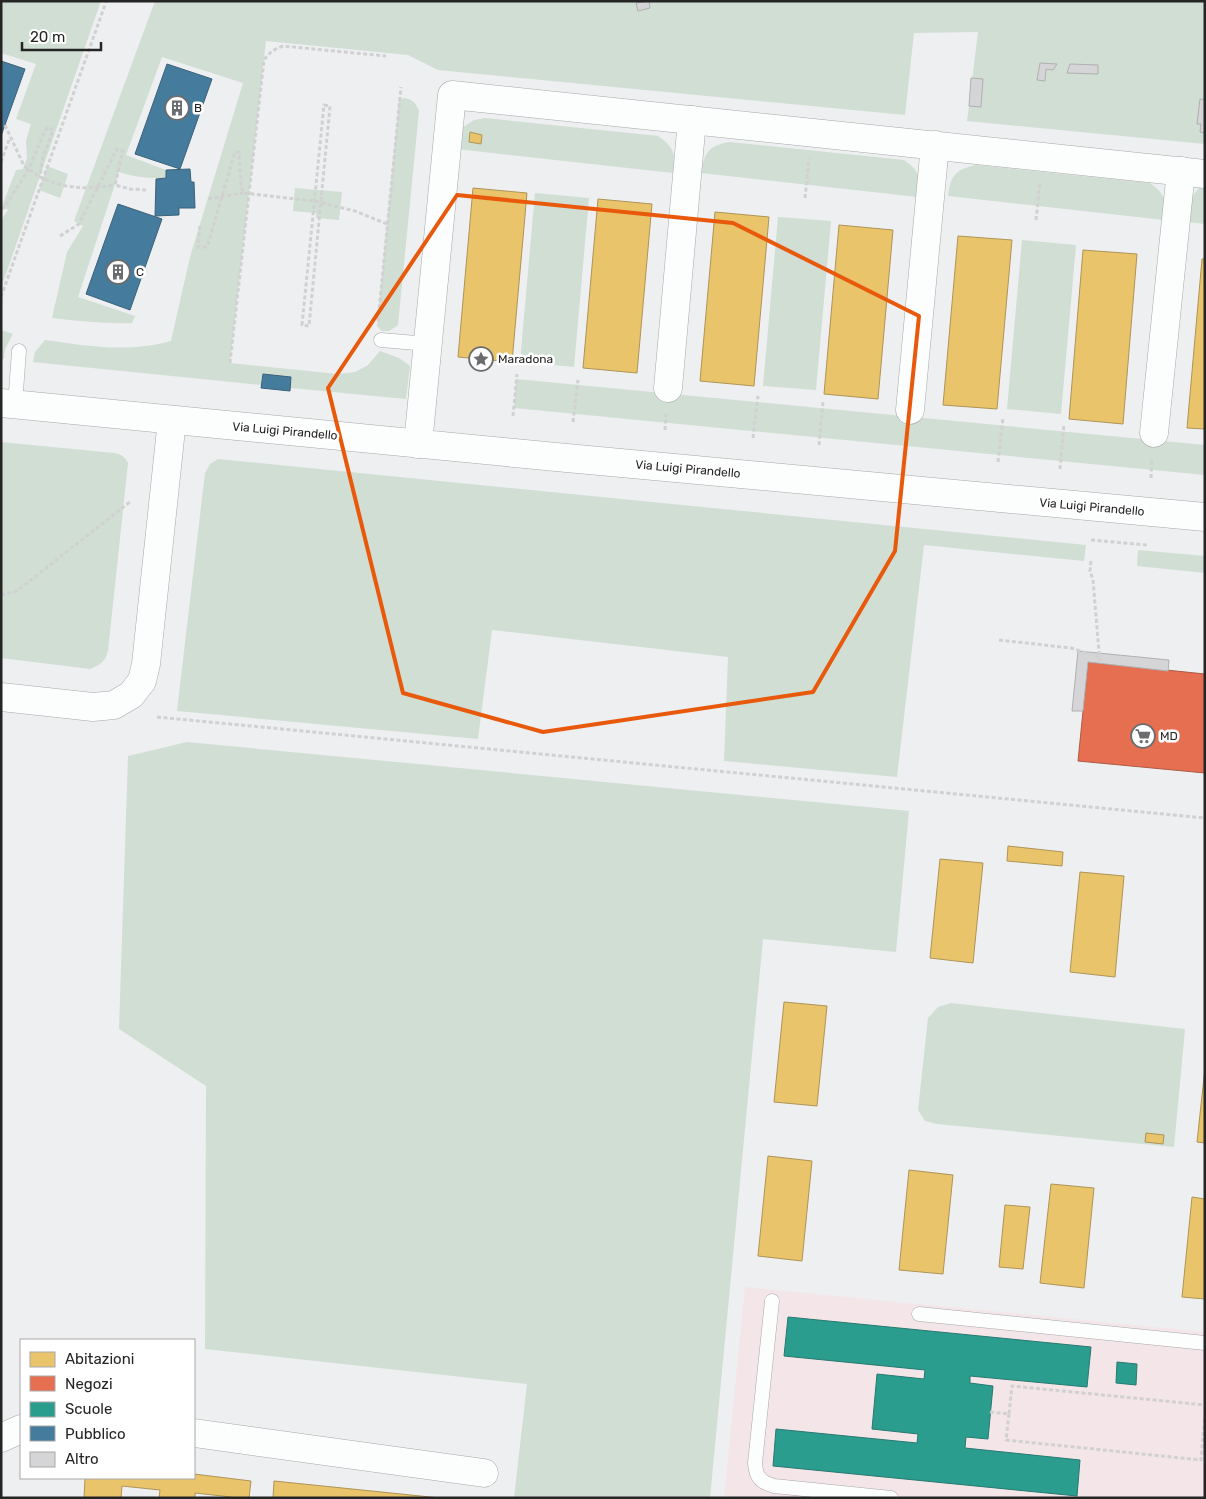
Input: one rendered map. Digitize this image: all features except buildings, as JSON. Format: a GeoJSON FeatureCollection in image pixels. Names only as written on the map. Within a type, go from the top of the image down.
{"type":"FeatureCollection","features":[{"type":"Feature","properties":{"kind":"street"},"geometry":{"type":"LineString","coordinates":[[418,444],[452,95],[1193,172],[1154,432]]}},
{"type":"Feature","properties":{"kind":"street"},"geometry":{"type":"LineString","coordinates":[[668,388],[692,120]]}},
{"type":"Feature","properties":{"kind":"street"},"geometry":{"type":"LineString","coordinates":[[910,410],[935,145]]}},
{"type":"Feature","properties":{"kind":"street","name":"Via Luigi Pirandello"},"geometry":{"type":"LineString","coordinates":[[8,404],[1205,518]]}},
{"type":"Feature","properties":{"kind":"street"},"geometry":{"type":"LineString","coordinates":[[1,697],[93,707],[114,705],[131,695],[142,681],[146,664],[172,420]]}},
{"type":"Feature","properties":{"kind":"street"},"geometry":{"type":"LineString","coordinates":[[1,1438],[20,1429]]}},
{"type":"Feature","properties":{"kind":"street"},"geometry":{"type":"LineString","coordinates":[[195,1433],[484,1473]]}},
{"type":"Feature","properties":{"kind":"lane"},"geometry":{"type":"LineString","coordinates":[[379,333],[428,344]]}},
{"type":"Feature","properties":{"kind":"lane"},"geometry":{"type":"LineString","coordinates":[[8,404],[19,351]]}},
{"type":"Feature","properties":{"kind":"lane"},"geometry":{"type":"LineString","coordinates":[[772,1301],[755,1463],[759,1479],[766,1484],[774,1486],[891,1498]]}},
{"type":"Feature","properties":{"kind":"lane"},"geometry":{"type":"LineString","coordinates":[[918,1314],[1205,1343]]}},
{"type":"Feature","properties":{"kind":"path"},"geometry":{"type":"LineString","coordinates":[[1,297],[42,177],[106,2]]}},
{"type":"Feature","properties":{"kind":"path"},"geometry":{"type":"LineString","coordinates":[[230,363],[264,60],[269,53],[283,46],[386,56]]}},
{"type":"Feature","properties":{"kind":"path"},"geometry":{"type":"LineString","coordinates":[[379,333],[400,87]]}},
{"type":"Feature","properties":{"kind":"path"},"geometry":{"type":"LineString","coordinates":[[324,105],[330,106],[309,326],[302,326],[314,201],[324,105]]}},
{"type":"Feature","properties":{"kind":"path"},"geometry":{"type":"LineString","coordinates":[[5,125],[24,166],[42,177],[76,188],[115,185],[130,189],[146,190]]}},
{"type":"Feature","properties":{"kind":"path"},"geometry":{"type":"LineString","coordinates":[[1,208],[4,208],[28,170],[46,127],[53,130],[43,157],[42,177]]}},
{"type":"Feature","properties":{"kind":"path"},"geometry":{"type":"LineString","coordinates":[[806,198],[811,133]]}},
{"type":"Feature","properties":{"kind":"path"},"geometry":{"type":"LineString","coordinates":[[1,162],[10,136]]}},
{"type":"Feature","properties":{"kind":"path"},"geometry":{"type":"LineString","coordinates":[[60,236],[79,224],[117,149],[123,151],[115,185]]}},
{"type":"Feature","properties":{"kind":"path"},"geometry":{"type":"LineString","coordinates":[[200,226],[198,247],[207,247],[235,152],[239,152],[243,193]]}},
{"type":"Feature","properties":{"kind":"path"},"geometry":{"type":"LineString","coordinates":[[1036,220],[1042,156]]}},
{"type":"Feature","properties":{"kind":"path"},"geometry":{"type":"LineString","coordinates":[[208,199],[243,193],[314,201],[365,215],[387,224]]}},
{"type":"Feature","properties":{"kind":"path"},"geometry":{"type":"LineString","coordinates":[[513,416],[517,374]]}},
{"type":"Feature","properties":{"kind":"path"},"geometry":{"type":"LineString","coordinates":[[573,422],[578,380]]}},
{"type":"Feature","properties":{"kind":"path"},"geometry":{"type":"LineString","coordinates":[[753,438],[758,396]]}},
{"type":"Feature","properties":{"kind":"path"},"geometry":{"type":"LineString","coordinates":[[819,445],[823,402]]}},
{"type":"Feature","properties":{"kind":"path"},"geometry":{"type":"LineString","coordinates":[[998,462],[1003,418]]}},
{"type":"Feature","properties":{"kind":"path"},"geometry":{"type":"LineString","coordinates":[[1060,469],[1064,424]]}},
{"type":"Feature","properties":{"kind":"path"},"geometry":{"type":"LineString","coordinates":[[1,595],[18,591],[132,501]]}},
{"type":"Feature","properties":{"kind":"path"},"geometry":{"type":"LineString","coordinates":[[1091,540],[1147,545]]}},
{"type":"Feature","properties":{"kind":"path"},"geometry":{"type":"LineString","coordinates":[[1091,561],[1090,571],[1093,580],[1100,664]]}},
{"type":"Feature","properties":{"kind":"path"},"geometry":{"type":"LineString","coordinates":[[999,640],[1071,648],[1099,657]]}},
{"type":"Feature","properties":{"kind":"path"},"geometry":{"type":"LineString","coordinates":[[157,717],[1205,818]]}},
{"type":"Feature","properties":{"kind":"path"},"geometry":{"type":"LineString","coordinates":[[1205,1405],[1012,1386],[1006,1440],[1201,1460],[1205,1415]]}},
{"type":"Feature","properties":{"kind":"path"},"geometry":{"type":"LineString","coordinates":[[990,1412],[1009,1414]]}},
{"type":"Feature","properties":{"kind":"highlighted area"},"geometry":{"type":"Polygon","coordinates":[[[457,195],[733,223],[919,316],[895,551],[813,692],[543,732],[403,693],[328,388],[457,195]]]}},
{"type":"Feature","properties":{"kind":"shaded area"},"geometry":{"type":"Polygon","coordinates":[[[1,1],[101,1],[1,288],[1,220],[8,210],[2,206],[16,170],[23,169],[27,158],[26,141],[31,124],[16,119],[36,64],[1,53],[1,1]]]}},
{"type":"Feature","properties":{"kind":"shaded area"},"geometry":{"type":"Polygon","coordinates":[[[155,1],[1205,1],[1205,144],[967,121],[978,32],[914,33],[905,115],[438,70],[408,55],[266,41],[230,363],[338,374],[355,372],[368,365],[380,351],[399,358],[410,366],[406,399],[291,388],[291,377],[263,375],[262,385],[33,362],[35,352],[45,340],[124,348],[155,345],[171,341],[190,257],[243,83],[162,57],[126,155],[166,170],[166,178],[142,177],[119,172],[78,297],[135,316],[132,323],[102,323],[52,318],[67,252],[83,226],[74,221],[155,1]]]}},
{"type":"Feature","properties":{"kind":"shaded area"},"geometry":{"type":"Polygon","coordinates":[[[404,98],[414,102],[419,111],[398,325],[389,331],[382,331],[377,326],[399,100],[404,98]]]}},
{"type":"Feature","properties":{"kind":"shaded area"},"geometry":{"type":"Polygon","coordinates":[[[485,118],[658,136],[668,144],[673,152],[673,173],[457,149],[462,128],[474,120],[485,118]]]}},
{"type":"Feature","properties":{"kind":"shaded area"},"geometry":{"type":"Polygon","coordinates":[[[730,142],[904,160],[914,168],[918,175],[918,197],[701,173],[704,160],[709,151],[717,145],[730,142]]]}},
{"type":"Feature","properties":{"kind":"shaded area"},"geometry":{"type":"Polygon","coordinates":[[[976,165],[1150,183],[1164,198],[1164,220],[948,196],[950,183],[955,174],[976,165]]]}},
{"type":"Feature","properties":{"kind":"shaded area"},"geometry":{"type":"Polygon","coordinates":[[[47,166],[68,174],[60,198],[39,190],[47,166]]]}},
{"type":"Feature","properties":{"kind":"shaded area"},"geometry":{"type":"Polygon","coordinates":[[[1200,186],[1205,186],[1205,224],[1187,222],[1192,197],[1200,186]]]}},
{"type":"Feature","properties":{"kind":"shaded area"},"geometry":{"type":"Polygon","coordinates":[[[295,188],[342,192],[339,220],[316,218],[316,213],[293,211],[295,188]]]}},
{"type":"Feature","properties":{"kind":"shaded area"},"geometry":{"type":"Polygon","coordinates":[[[535,193],[589,198],[574,367],[520,362],[535,193]]]}},
{"type":"Feature","properties":{"kind":"shaded area"},"geometry":{"type":"Polygon","coordinates":[[[778,217],[831,221],[816,390],[763,386],[778,217]]]}},
{"type":"Feature","properties":{"kind":"shaded area"},"geometry":{"type":"Polygon","coordinates":[[[1022,240],[1076,245],[1061,414],[1007,409],[1022,240]]]}},
{"type":"Feature","properties":{"kind":"shaded area"},"geometry":{"type":"Polygon","coordinates":[[[1,330],[13,334],[5,349],[4,359],[1,359],[1,330]]]}},
{"type":"Feature","properties":{"kind":"shaded area"},"geometry":{"type":"Polygon","coordinates":[[[516,379],[1205,445],[1205,475],[514,408],[516,379]]]}},
{"type":"Feature","properties":{"kind":"shaded area"},"geometry":{"type":"Polygon","coordinates":[[[1,442],[114,453],[122,456],[128,463],[108,651],[102,663],[90,669],[1,658],[1,442]]]}},
{"type":"Feature","properties":{"kind":"shaded area"},"geometry":{"type":"Polygon","coordinates":[[[218,459],[1086,545],[1084,561],[924,545],[897,777],[724,761],[728,657],[492,630],[478,739],[177,711],[205,473],[210,464],[218,459]]]}},
{"type":"Feature","properties":{"kind":"shaded area"},"geometry":{"type":"Polygon","coordinates":[[[1138,550],[1205,556],[1205,573],[1137,566],[1138,550]]]}},
{"type":"Feature","properties":{"kind":"shaded area"},"geometry":{"type":"Polygon","coordinates":[[[187,742],[909,811],[896,952],[763,939],[710,1498],[514,1498],[527,1384],[205,1349],[206,1086],[119,1029],[128,756],[187,742]]]}},
{"type":"Feature","properties":{"kind":"shaded area"},"geometry":{"type":"Polygon","coordinates":[[[951,1003],[1185,1029],[1174,1147],[937,1124],[925,1121],[918,1110],[928,1018],[938,1007],[951,1003]]]}},
{"type":"Feature","properties":{"kind":"shaded area"},"geometry":{"type":"Polygon","coordinates":[[[745,1287],[1205,1332],[1205,1498],[724,1498],[745,1287]]]}},
{"type":"Feature","properties":{"kind":"place","name":"B"},"geometry":{"type":"Point","coordinates":[177,108]}},
{"type":"Feature","properties":{"kind":"place","name":"C"},"geometry":{"type":"Point","coordinates":[118,272]}},
{"type":"Feature","properties":{"kind":"place","name":"Maradona"},"geometry":{"type":"Point","coordinates":[481,359]}},
{"type":"Feature","properties":{"kind":"place","name":"MD"},"geometry":{"type":"Point","coordinates":[1143,736]}}]}
